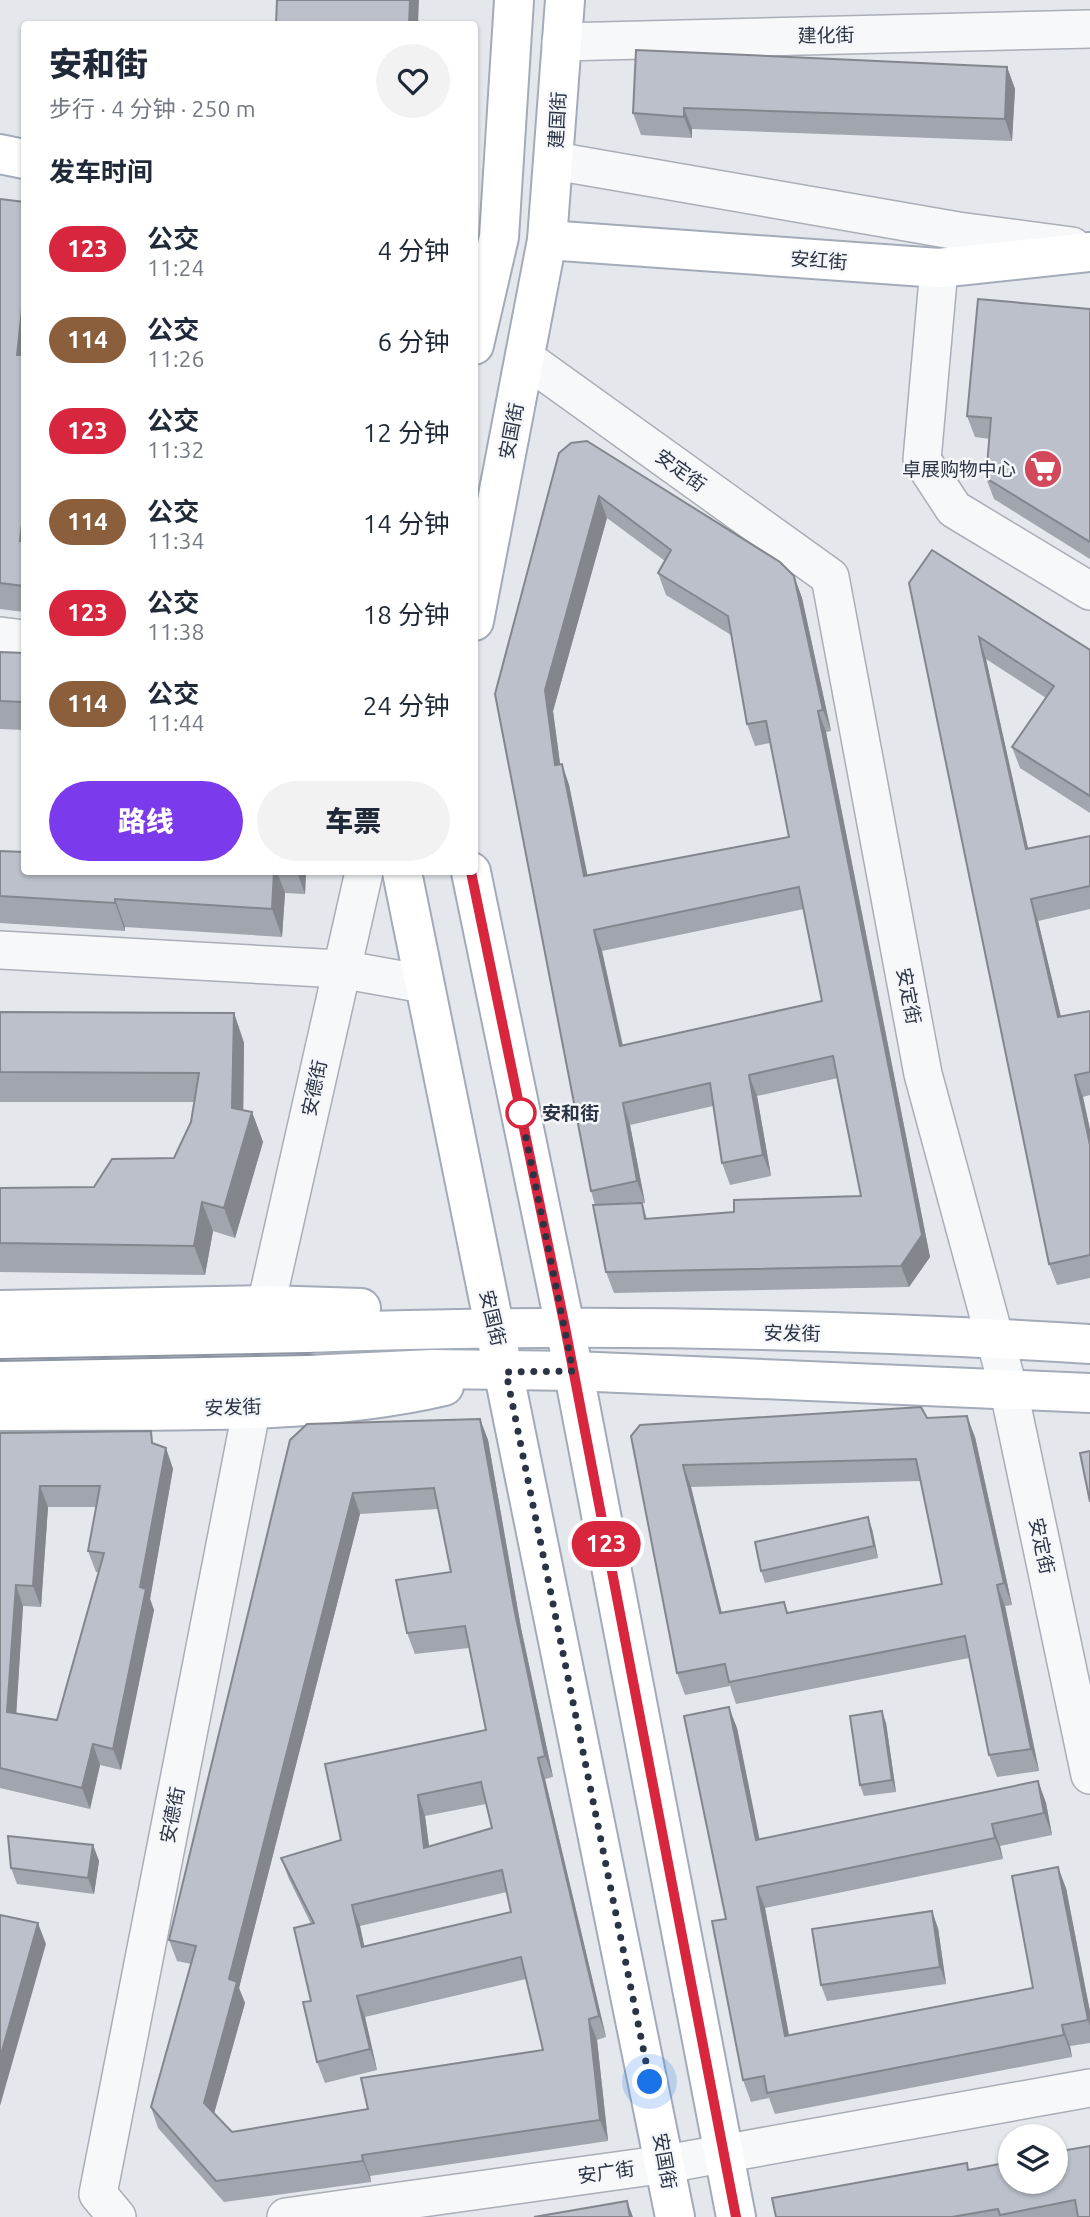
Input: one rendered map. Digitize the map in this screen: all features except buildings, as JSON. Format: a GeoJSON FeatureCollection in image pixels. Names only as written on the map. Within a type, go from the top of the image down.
{"type":"FeatureCollection","features":[{"type":"Feature","properties":{"kind":"main road"},"geometry":{"type":"LineString","coordinates":[[478,311],[487,235],[489,153],[514,0]]}},
{"type":"Feature","properties":{"kind":"main road","name":"建国街"},"geometry":{"type":"LineString","coordinates":[[547,240],[565,0]]}},
{"type":"Feature","properties":{"kind":"main road"},"geometry":{"type":"LineString","coordinates":[[0,155],[21,158]]}},
{"type":"Feature","properties":{"kind":"main road"},"geometry":{"type":"LineString","coordinates":[[0,176],[21,179]]}},
{"type":"Feature","properties":{"kind":"main road","name":"安红街"},"geometry":{"type":"LineString","coordinates":[[547,240],[939,268],[1090,251]]}},
{"type":"Feature","properties":{"kind":"main road","name":"安国街"},"geometry":{"type":"LineString","coordinates":[[478,600],[547,240]]}},
{"type":"Feature","properties":{"kind":"main road","name":"安国街"},"geometry":{"type":"LineString","coordinates":[[403,875],[506,1372],[675,2217]]}},
{"type":"Feature","properties":{"kind":"main road"},"geometry":{"type":"LineString","coordinates":[[472,875],[565,1327],[736,2217]]}},
{"type":"Feature","properties":{"kind":"main road","name":"安发街"},"geometry":{"type":"LineString","coordinates":[[0,1310],[267,1305],[382,1309],[495,1328]]}},
{"type":"Feature","properties":{"kind":"main road","name":"安发街"},"geometry":{"type":"LineString","coordinates":[[0,1339],[565,1327],[993,1338],[1090,1344]]}},
{"type":"Feature","properties":{"kind":"main road","name":"安发街"},"geometry":{"type":"LineString","coordinates":[[0,1381],[308,1375],[432,1369],[573,1371],[1090,1392]]}},
{"type":"Feature","properties":{"kind":"main road","name":"安发街"},"geometry":{"type":"LineString","coordinates":[[0,1411],[252,1407],[392,1398],[506,1372]]}},
{"type":"Feature","properties":{"kind":"street","name":"建化街"},"geometry":{"type":"LineString","coordinates":[[562,42],[1090,29]]}},
{"type":"Feature","properties":{"kind":"street"},"geometry":{"type":"LineString","coordinates":[[555,161],[958,231],[1090,251]]}},
{"type":"Feature","properties":{"kind":"street"},"geometry":{"type":"LineString","coordinates":[[939,268],[922,460],[954,509],[1090,591]]}},
{"type":"Feature","properties":{"kind":"street","name":"安定街"},"geometry":{"type":"LineString","coordinates":[[525,358],[830,577],[923,1074],[1008,1387],[1090,1775]]}},
{"type":"Feature","properties":{"kind":"street"},"geometry":{"type":"LineString","coordinates":[[0,636],[21,639]]}},
{"type":"Feature","properties":{"kind":"street","name":"安德街"},"geometry":{"type":"LineString","coordinates":[[267,1305],[340,969],[363,875]]}},
{"type":"Feature","properties":{"kind":"street"},"geometry":{"type":"LineString","coordinates":[[0,950],[340,969],[424,984]]}},
{"type":"Feature","properties":{"kind":"street","name":"安德街"},"geometry":{"type":"LineString","coordinates":[[117,2217],[98,2194],[252,1407]]}},
{"type":"Feature","properties":{"kind":"street","name":"安广街"},"geometry":{"type":"LineString","coordinates":[[286,2217],[666,2164],[1090,2088]]}},
{"type":"Feature","properties":{"kind":"bus line","name":"123"},"geometry":{"type":"LineString","coordinates":[[472,875],[565,1327],[736,2217]]}},
{"type":"Feature","properties":{"kind":"place","name":"卓展购物中心"},"geometry":{"type":"Point","coordinates":[1043,469]}},
{"type":"Feature","properties":{"kind":"place","name":"安和街"},"geometry":{"type":"Point","coordinates":[521,1113]}},
{"type":"Feature","properties":{"kind":"route"},"geometry":{"type":"LineString","coordinates":[[521,1113],[573,1371],[506,1372],[650,2082]]}}]}
